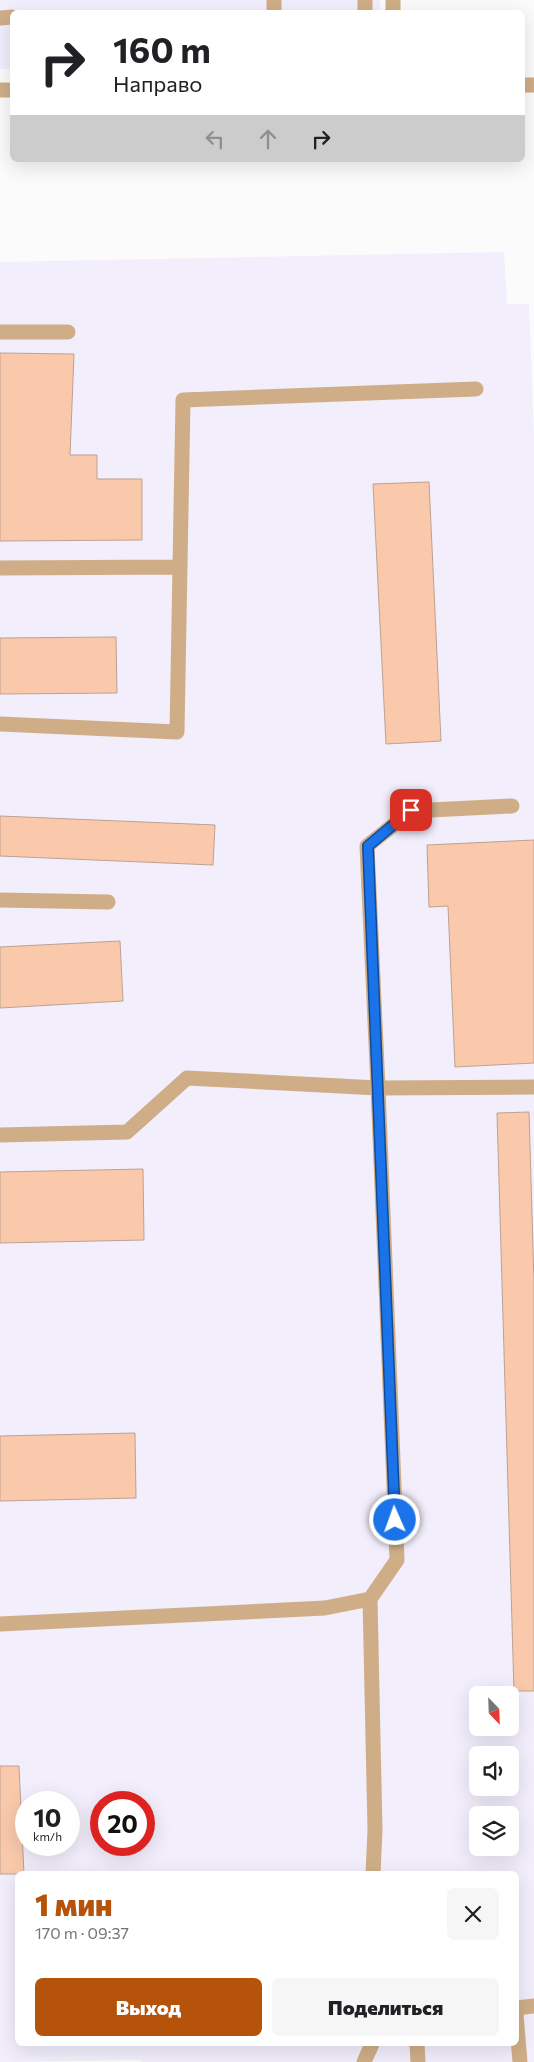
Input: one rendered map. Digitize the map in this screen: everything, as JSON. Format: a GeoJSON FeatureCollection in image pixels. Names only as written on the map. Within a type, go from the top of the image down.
{"type":"FeatureCollection","features":[{"type":"Feature","properties":{"kind":"street"},"geometry":{"type":"LineString","coordinates":[[0,332],[68,332]]}},
{"type":"Feature","properties":{"kind":"street"},"geometry":{"type":"LineString","coordinates":[[0,724],[176,732],[183,400],[476,389]]}},
{"type":"Feature","properties":{"kind":"street"},"geometry":{"type":"LineString","coordinates":[[0,568],[180,568]]}},
{"type":"Feature","properties":{"kind":"street"},"geometry":{"type":"LineString","coordinates":[[373,1871],[375,1830],[370,1599],[397,1560],[368,846],[411,810],[512,806]]}},
{"type":"Feature","properties":{"kind":"street"},"geometry":{"type":"LineString","coordinates":[[0,900],[108,902]]}},
{"type":"Feature","properties":{"kind":"street"},"geometry":{"type":"LineString","coordinates":[[0,1135],[127,1132],[187,1078],[378,1088],[534,1087]]}},
{"type":"Feature","properties":{"kind":"street"},"geometry":{"type":"LineString","coordinates":[[0,1624],[325,1608],[370,1599]]}},
{"type":"Feature","properties":{"kind":"street"},"geometry":{"type":"LineString","coordinates":[[519,2008],[534,2006]]}},
{"type":"Feature","properties":{"kind":"street"},"geometry":{"type":"LineString","coordinates":[[364,2062],[371,2046]]}},
{"type":"Feature","properties":{"kind":"street"},"geometry":{"type":"LineString","coordinates":[[417,2046],[418,2062]]}},
{"type":"Feature","properties":{"kind":"street"},"geometry":{"type":"LineString","coordinates":[[519,2046],[520,2062]]}},
{"type":"Feature","properties":{"kind":"shaded area"},"geometry":{"type":"Polygon","coordinates":[[[0,0],[380,0],[380,10],[10,10],[10,69],[0,69],[0,0]]]}},
{"type":"Feature","properties":{"kind":"shaded area"},"geometry":{"type":"Polygon","coordinates":[[[504,252],[507,304],[529,304],[534,438],[534,2062],[141,2062],[140,2060],[0,2062],[0,262],[504,252]]]}},
{"type":"Feature","properties":{"kind":"building"},"geometry":{"type":"Polygon","coordinates":[[[0,353],[74,354],[70,455],[97,455],[97,479],[142,479],[142,540],[0,541],[0,353]]]}},
{"type":"Feature","properties":{"kind":"building"},"geometry":{"type":"Polygon","coordinates":[[[429,482],[441,741],[386,744],[373,484],[429,482]]]}},
{"type":"Feature","properties":{"kind":"building"},"geometry":{"type":"Polygon","coordinates":[[[116,637],[117,693],[0,694],[0,638],[116,637]]]}},
{"type":"Feature","properties":{"kind":"building"},"geometry":{"type":"Polygon","coordinates":[[[0,816],[215,825],[213,865],[0,856],[0,816]]]}},
{"type":"Feature","properties":{"kind":"building"},"geometry":{"type":"Polygon","coordinates":[[[534,840],[534,1063],[455,1067],[448,906],[429,907],[427,845],[534,840]]]}},
{"type":"Feature","properties":{"kind":"building"},"geometry":{"type":"Polygon","coordinates":[[[120,941],[123,1001],[0,1008],[0,947],[120,941]]]}},
{"type":"Feature","properties":{"kind":"building"},"geometry":{"type":"Polygon","coordinates":[[[529,1112],[534,1282],[534,1691],[519,1691],[519,1686],[514,1686],[497,1113],[529,1112]]]}},
{"type":"Feature","properties":{"kind":"building"},"geometry":{"type":"Polygon","coordinates":[[[143,1169],[144,1240],[0,1243],[0,1172],[143,1169]]]}},
{"type":"Feature","properties":{"kind":"building"},"geometry":{"type":"Polygon","coordinates":[[[135,1433],[136,1498],[0,1501],[0,1436],[135,1433]]]}},
{"type":"Feature","properties":{"kind":"building"},"geometry":{"type":"Polygon","coordinates":[[[0,1766],[19,1766],[20,1791],[15,1791],[15,1856],[23,1856],[24,1871],[15,1871],[15,1874],[0,1874],[0,1766]]]}},
{"type":"Feature","properties":{"kind":"route"},"geometry":{"type":"LineString","coordinates":[[395,1520],[368,846],[411,810]]}}]}
